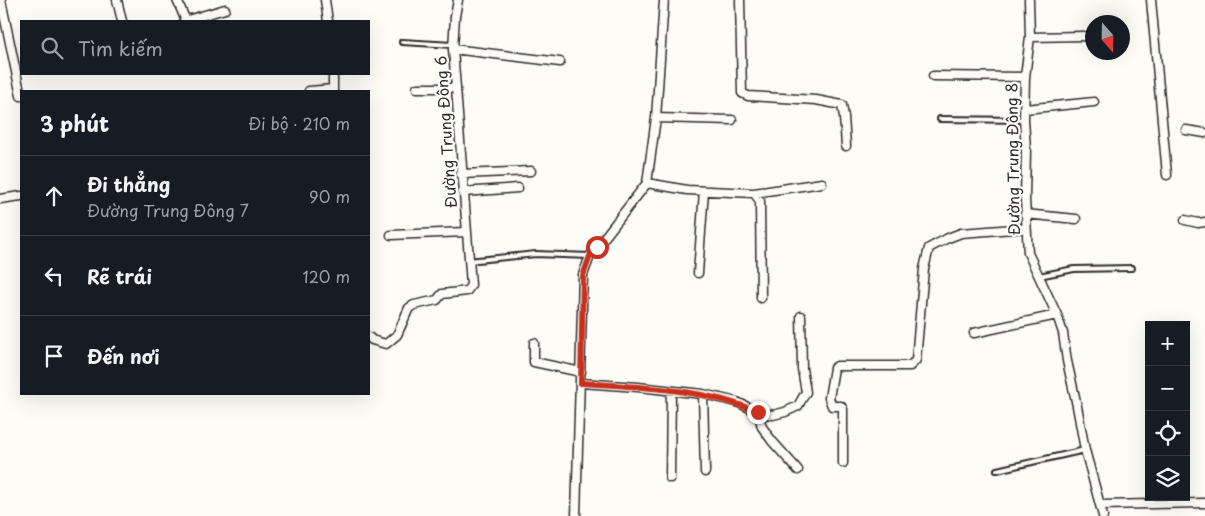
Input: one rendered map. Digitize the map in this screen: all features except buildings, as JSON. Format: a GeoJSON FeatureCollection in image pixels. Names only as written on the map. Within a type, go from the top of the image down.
{"type":"FeatureCollection","features":[{"type":"Feature","properties":{"kind":"street"},"geometry":{"type":"LineString","coordinates":[[3,0],[20,91]]}},
{"type":"Feature","properties":{"kind":"street"},"geometry":{"type":"LineString","coordinates":[[117,0],[122,20]]}},
{"type":"Feature","properties":{"kind":"street"},"geometry":{"type":"LineString","coordinates":[[177,0],[185,20]]}},
{"type":"Feature","properties":{"kind":"street"},"geometry":{"type":"LineString","coordinates":[[325,0],[328,20]]}},
{"type":"Feature","properties":{"kind":"street","name":"Đường Trung Đông 6"},"geometry":{"type":"LineString","coordinates":[[370,338],[386,344],[398,335],[409,308],[414,305],[437,300],[442,294],[466,291],[470,285],[453,47],[458,0]]}},
{"type":"Feature","properties":{"kind":"street"},"geometry":{"type":"LineString","coordinates":[[576,516],[583,276],[590,256],[647,183],[656,118],[664,0]]}},
{"type":"Feature","properties":{"kind":"street"},"geometry":{"type":"LineString","coordinates":[[740,0],[742,92],[748,96],[816,100],[842,105],[846,146]]}},
{"type":"Feature","properties":{"kind":"street","name":"Đường Trung Đông 8"},"geometry":{"type":"LineString","coordinates":[[1029,0],[1030,38],[1024,77],[1028,253],[1057,315],[1063,333],[1085,450],[1103,516]]}},
{"type":"Feature","properties":{"kind":"street"},"geometry":{"type":"LineString","coordinates":[[1152,0],[1167,175]]}},
{"type":"Feature","properties":{"kind":"street"},"geometry":{"type":"LineString","coordinates":[[188,20],[225,9]]}},
{"type":"Feature","properties":{"kind":"street"},"geometry":{"type":"LineString","coordinates":[[1030,38],[1084,36]]}},
{"type":"Feature","properties":{"kind":"street"},"geometry":{"type":"LineString","coordinates":[[453,47],[560,62]]}},
{"type":"Feature","properties":{"kind":"street"},"geometry":{"type":"LineString","coordinates":[[333,75],[333,90]]}},
{"type":"Feature","properties":{"kind":"street"},"geometry":{"type":"LineString","coordinates":[[932,76],[1024,77]]}},
{"type":"Feature","properties":{"kind":"street"},"geometry":{"type":"LineString","coordinates":[[417,88],[455,88]]}},
{"type":"Feature","properties":{"kind":"street"},"geometry":{"type":"LineString","coordinates":[[1025,109],[1094,102]]}},
{"type":"Feature","properties":{"kind":"street"},"geometry":{"type":"LineString","coordinates":[[656,118],[732,120]]}},
{"type":"Feature","properties":{"kind":"street"},"geometry":{"type":"LineString","coordinates":[[1186,130],[1205,133]]}},
{"type":"Feature","properties":{"kind":"street"},"geometry":{"type":"LineString","coordinates":[[461,174],[531,170]]}},
{"type":"Feature","properties":{"kind":"street"},"geometry":{"type":"LineString","coordinates":[[647,183],[688,190],[754,193],[822,183]]}},
{"type":"Feature","properties":{"kind":"street"},"geometry":{"type":"LineString","coordinates":[[463,192],[518,188]]}},
{"type":"Feature","properties":{"kind":"street"},"geometry":{"type":"LineString","coordinates":[[698,273],[704,191]]}},
{"type":"Feature","properties":{"kind":"street"},"geometry":{"type":"LineString","coordinates":[[754,193],[760,201],[761,298]]}},
{"type":"Feature","properties":{"kind":"street"},"geometry":{"type":"LineString","coordinates":[[0,199],[20,196]]}},
{"type":"Feature","properties":{"kind":"street"},"geometry":{"type":"LineString","coordinates":[[1026,214],[1076,219]]}},
{"type":"Feature","properties":{"kind":"street"},"geometry":{"type":"LineString","coordinates":[[1185,220],[1198,223],[1205,222]]}},
{"type":"Feature","properties":{"kind":"street"},"geometry":{"type":"LineString","coordinates":[[843,463],[843,409],[841,406],[832,406],[829,398],[834,368],[837,366],[910,366],[916,360],[924,269],[929,248],[961,233],[1026,228]]}},
{"type":"Feature","properties":{"kind":"street"},"geometry":{"type":"LineString","coordinates":[[391,236],[466,232]]}},
{"type":"Feature","properties":{"kind":"street"},"geometry":{"type":"LineString","coordinates":[[974,333],[1057,315]]}},
{"type":"Feature","properties":{"kind":"street"},"geometry":{"type":"LineString","coordinates":[[581,383],[703,394],[737,402],[758,412],[773,415],[786,412],[798,406],[806,392],[802,369],[801,316]]}},
{"type":"Feature","properties":{"kind":"street"},"geometry":{"type":"LineString","coordinates":[[534,343],[534,362],[581,372]]}},
{"type":"Feature","properties":{"kind":"street"},"geometry":{"type":"LineString","coordinates":[[670,478],[671,391]]}},
{"type":"Feature","properties":{"kind":"street"},"geometry":{"type":"LineString","coordinates":[[703,394],[705,472]]}},
{"type":"Feature","properties":{"kind":"street"},"geometry":{"type":"LineString","coordinates":[[758,412],[762,427],[798,470]]}},
{"type":"Feature","properties":{"kind":"street"},"geometry":{"type":"LineString","coordinates":[[1100,505],[1205,503]]}},
{"type":"Feature","properties":{"kind":"lane"},"geometry":{"type":"LineString","coordinates":[[402,42],[453,47]]}},
{"type":"Feature","properties":{"kind":"lane"},"geometry":{"type":"LineString","coordinates":[[940,119],[1024,120]]}},
{"type":"Feature","properties":{"kind":"lane"},"geometry":{"type":"LineString","coordinates":[[468,262],[536,254],[590,256]]}},
{"type":"Feature","properties":{"kind":"lane"},"geometry":{"type":"LineString","coordinates":[[1039,276],[1074,269],[1132,268]]}},
{"type":"Feature","properties":{"kind":"lane"},"geometry":{"type":"LineString","coordinates":[[996,470],[1085,450]]}},
{"type":"Feature","properties":{"kind":"route"},"geometry":{"type":"LineString","coordinates":[[597,247],[590,256],[583,276],[581,383],[703,394],[737,402],[758,412]]}}]}
